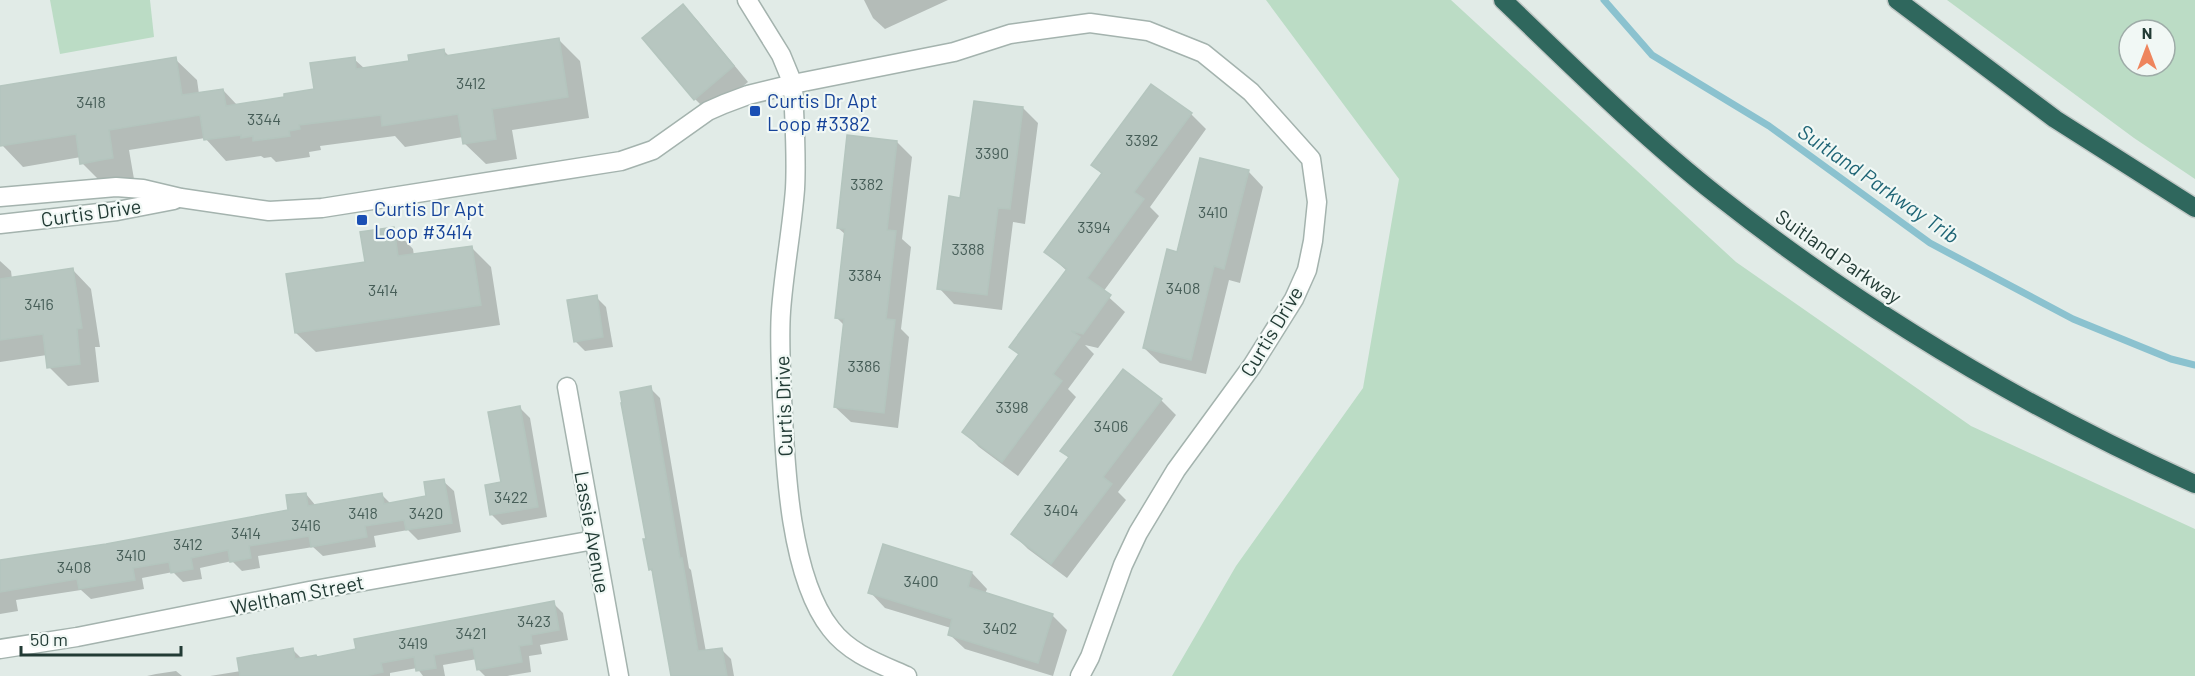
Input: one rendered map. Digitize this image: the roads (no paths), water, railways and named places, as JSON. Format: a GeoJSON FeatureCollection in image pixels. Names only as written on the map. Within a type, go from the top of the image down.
{"type":"FeatureCollection","features":[{"type":"Feature","properties":{"kind":"highway","name":"Suitland Parkway"},"geometry":{"type":"LineString","coordinates":[[1503,0],[1628,119],[1716,194],[1860,300],[1928,344],[2012,393],[2115,447],[2195,484]]}},
{"type":"Feature","properties":{"kind":"highway"},"geometry":{"type":"LineString","coordinates":[[1897,0],[2055,119],[2195,208]]}},
{"type":"Feature","properties":{"kind":"street","name":"Curtis Drive"},"geometry":{"type":"LineString","coordinates":[[747,0],[781,55],[793,84],[795,188],[781,313],[781,355],[785,470],[794,528],[809,587],[831,630],[848,646],[868,659],[907,676]]}},
{"type":"Feature","properties":{"kind":"street","name":"Curtis Drive"},"geometry":{"type":"LineString","coordinates":[[0,197],[116,187],[143,189],[182,198],[269,211],[322,208],[621,161],[653,150],[708,111],[748,95],[954,52],[1010,34],[1090,23],[1136,29],[1169,38],[1203,53],[1251,92],[1311,159],[1317,202],[1313,241],[1307,270],[1294,299],[1252,366],[1176,470],[1138,533],[1090,657],[1080,676]]}},
{"type":"Feature","properties":{"kind":"street","name":"Curtis Drive"},"geometry":{"type":"LineString","coordinates":[[0,224],[117,211],[182,198]]}},
{"type":"Feature","properties":{"kind":"street","name":"Lassie Avenue"},"geometry":{"type":"LineString","coordinates":[[567,387],[619,676]]}},
{"type":"Feature","properties":{"kind":"street","name":"Weltham Street"},"geometry":{"type":"LineString","coordinates":[[0,650],[594,540]]}},
{"type":"Feature","properties":{"kind":"waterway","name":"Suitland Parkway Trib"},"geometry":{"type":"LineString","coordinates":[[1604,0],[1652,55],[1769,126],[1930,243],[2073,319],[2171,359],[2195,365]]}},
{"type":"Feature","properties":{"kind":"place","name":"Curtis Dr Apt Loop #3382"},"geometry":{"type":"Point","coordinates":[755,111]}},
{"type":"Feature","properties":{"kind":"place","name":"Curtis Dr Apt Loop #3414"},"geometry":{"type":"Point","coordinates":[362,220]}}]}
